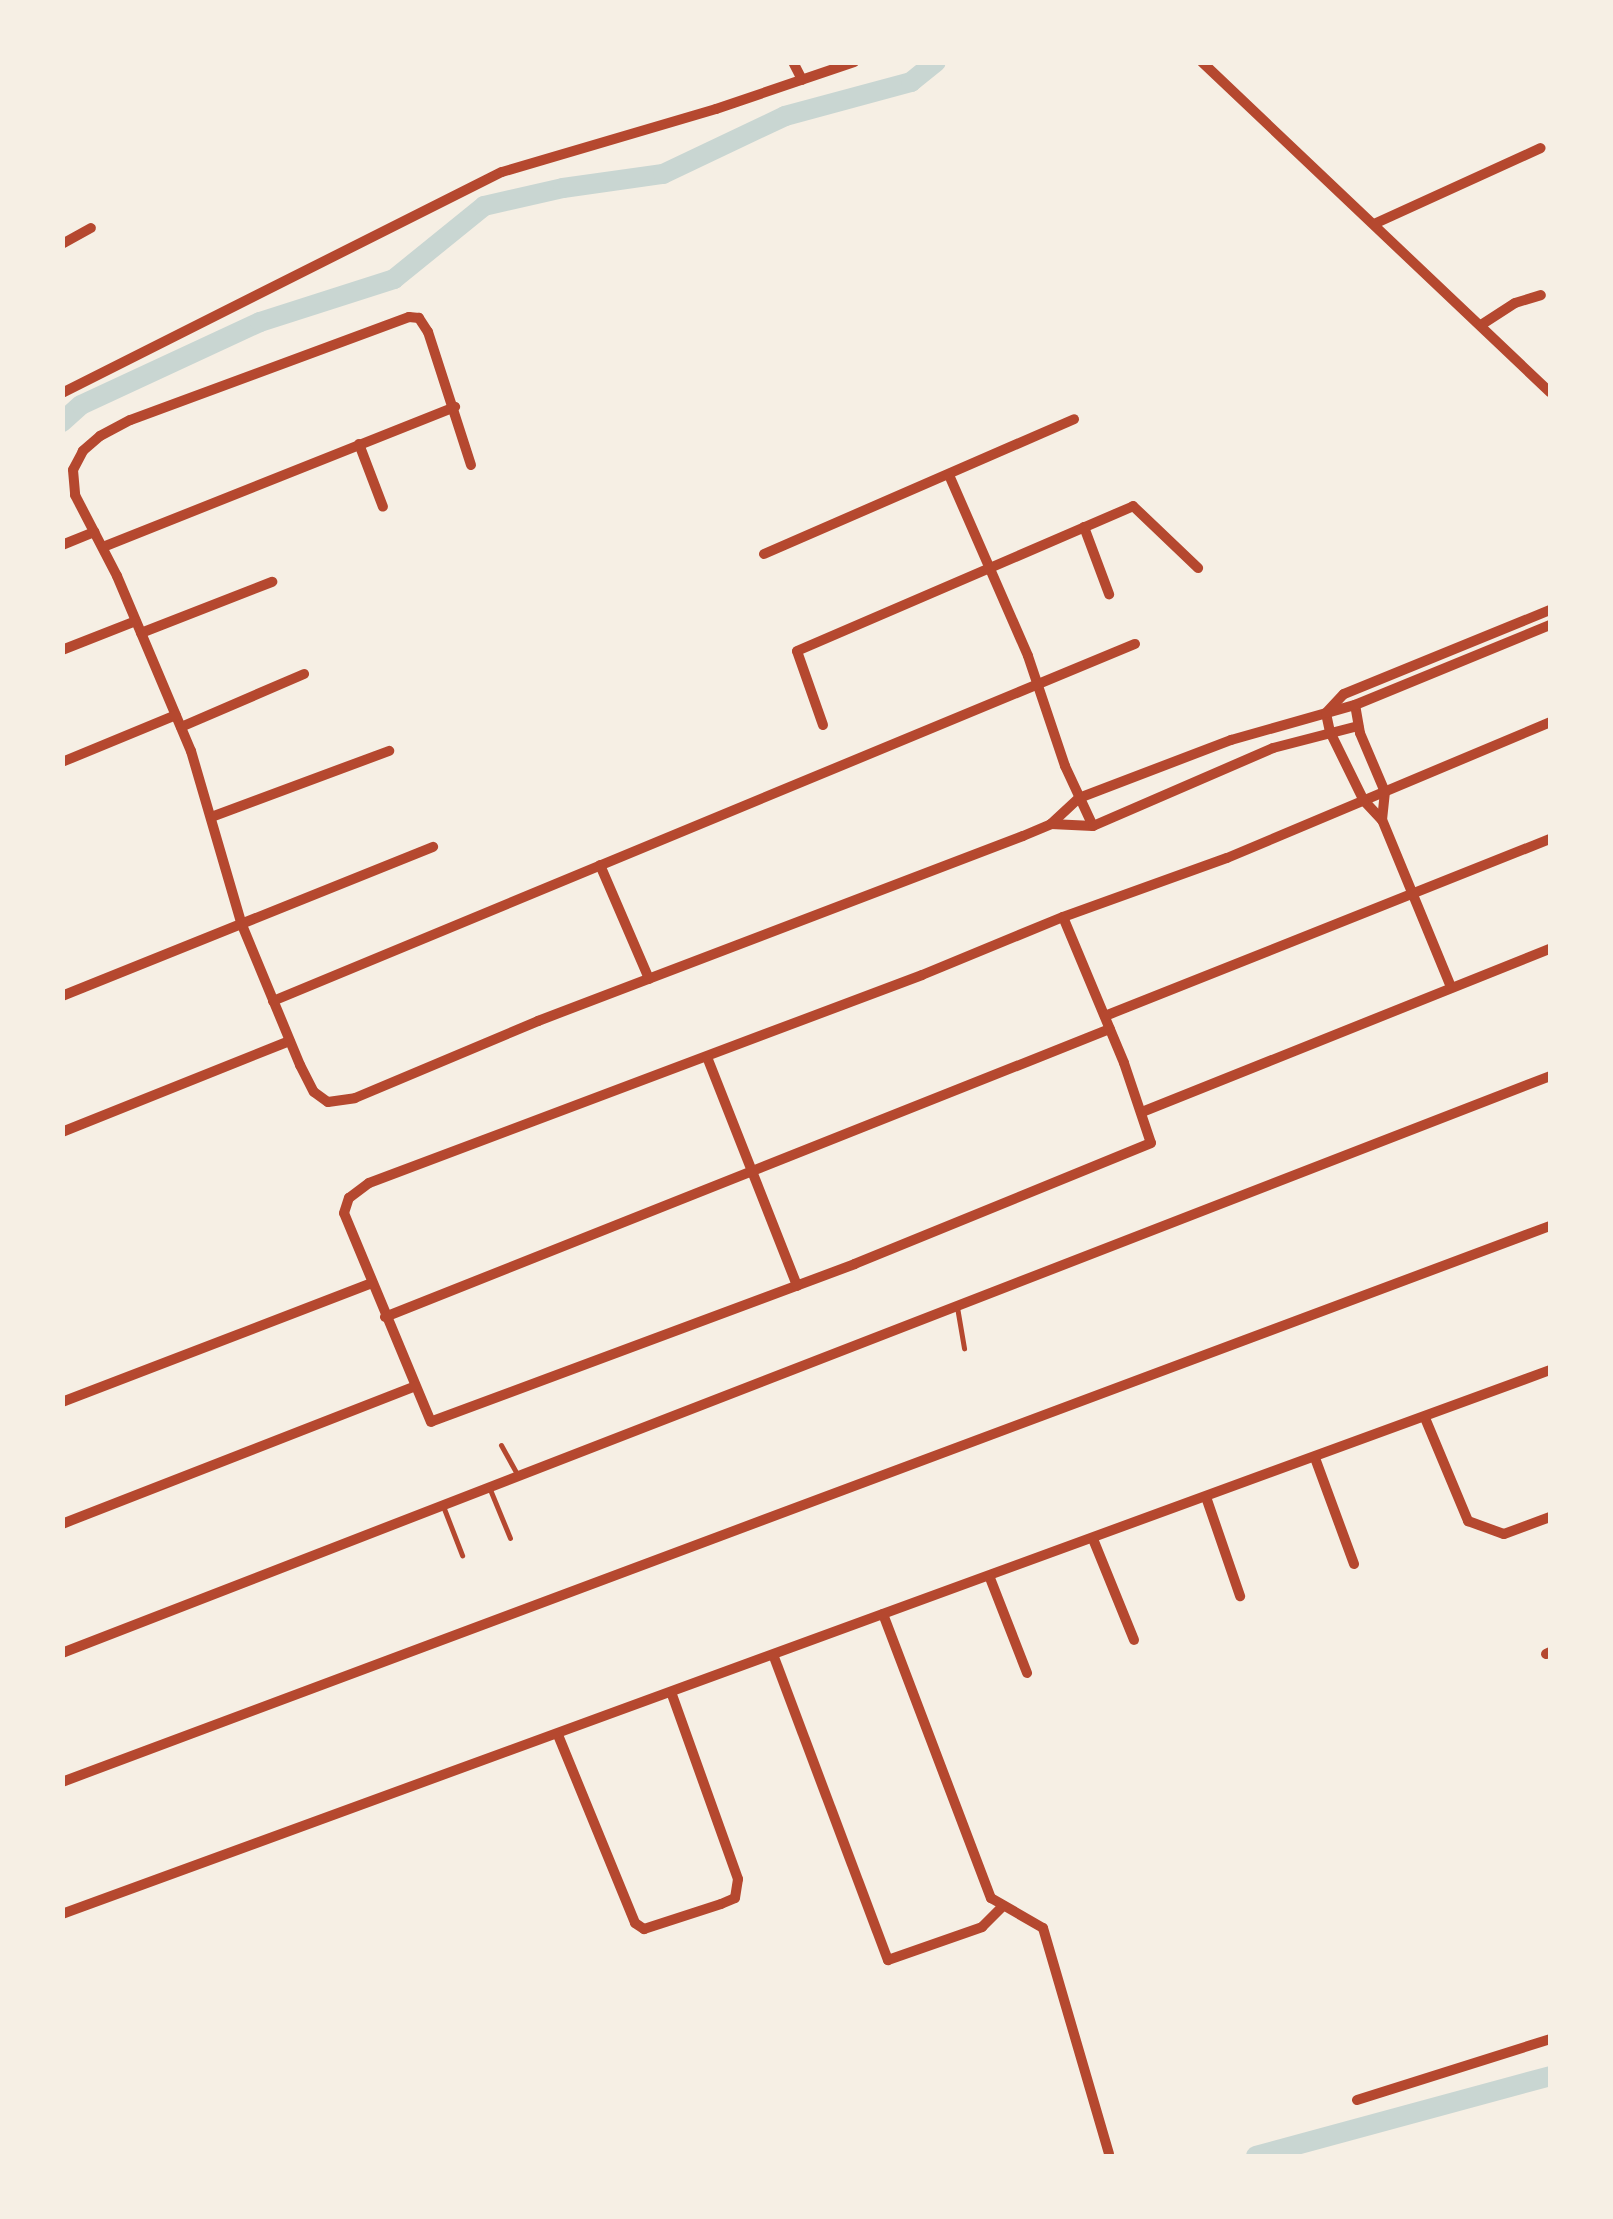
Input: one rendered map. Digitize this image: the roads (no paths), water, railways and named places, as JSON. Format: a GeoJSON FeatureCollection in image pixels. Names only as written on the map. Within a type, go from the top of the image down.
{"type":"FeatureCollection","features":[{"type":"Feature","properties":{"kind":"street"},"geometry":{"type":"LineString","coordinates":[[793,62],[802,80]]}},
{"type":"Feature","properties":{"kind":"street"},"geometry":{"type":"LineString","coordinates":[[62,394],[502,172],[854,62]]}},
{"type":"Feature","properties":{"kind":"street"},"geometry":{"type":"LineString","coordinates":[[1202,62],[1550,392]]}},
{"type":"Feature","properties":{"kind":"street"},"geometry":{"type":"LineString","coordinates":[[1374,224],[1541,148]]}},
{"type":"Feature","properties":{"kind":"street"},"geometry":{"type":"LineString","coordinates":[[62,244],[91,228]]}},
{"type":"Feature","properties":{"kind":"street"},"geometry":{"type":"LineString","coordinates":[[1480,324],[1515,303],[1541,295]]}},
{"type":"Feature","properties":{"kind":"street"},"geometry":{"type":"LineString","coordinates":[[471,464],[420,318],[394,320],[130,420],[100,436],[83,451],[71,482],[179,721],[214,816],[242,925],[290,1041],[314,1092],[328,1102],[355,1098],[649,979],[1052,824],[1079,798],[1263,730],[1356,705],[1550,626]]}},
{"type":"Feature","properties":{"kind":"street"},"geometry":{"type":"LineString","coordinates":[[103,547],[454,407]]}},
{"type":"Feature","properties":{"kind":"street"},"geometry":{"type":"LineString","coordinates":[[764,554],[1074,419]]}},
{"type":"Feature","properties":{"kind":"street"},"geometry":{"type":"LineString","coordinates":[[359,444],[383,507]]}},
{"type":"Feature","properties":{"kind":"street"},"geometry":{"type":"LineString","coordinates":[[949,475],[1092,826]]}},
{"type":"Feature","properties":{"kind":"street"},"geometry":{"type":"LineString","coordinates":[[823,725],[797,651],[1133,506],[1198,568]]}},
{"type":"Feature","properties":{"kind":"street"},"geometry":{"type":"LineString","coordinates":[[1084,527],[1108,594]]}},
{"type":"Feature","properties":{"kind":"street"},"geometry":{"type":"LineString","coordinates":[[62,545],[95,532]]}},
{"type":"Feature","properties":{"kind":"street"},"geometry":{"type":"LineString","coordinates":[[141,633],[272,582]]}},
{"type":"Feature","properties":{"kind":"street"},"geometry":{"type":"LineString","coordinates":[[1326,713],[1344,694],[1550,610]]}},
{"type":"Feature","properties":{"kind":"street"},"geometry":{"type":"LineString","coordinates":[[62,650],[136,620]]}},
{"type":"Feature","properties":{"kind":"street"},"geometry":{"type":"LineString","coordinates":[[274,1001],[1036,681],[1134,644]]}},
{"type":"Feature","properties":{"kind":"street"},"geometry":{"type":"LineString","coordinates":[[62,762],[304,674]]}},
{"type":"Feature","properties":{"kind":"street"},"geometry":{"type":"LineString","coordinates":[[1356,705],[1358,726],[1385,792],[1382,820]]}},
{"type":"Feature","properties":{"kind":"street"},"geometry":{"type":"LineString","coordinates":[[1326,713],[1330,732],[1364,801],[1382,820],[1451,987]]}},
{"type":"Feature","properties":{"kind":"street"},"geometry":{"type":"LineString","coordinates":[[1064,917],[1152,1135],[1151,1143],[1142,1150],[797,1286],[440,1422],[431,1422],[344,1213],[350,1198],[369,1183],[707,1058],[1064,917],[1227,858],[1550,722]]}},
{"type":"Feature","properties":{"kind":"street"},"geometry":{"type":"LineString","coordinates":[[1052,824],[1092,826],[1273,748],[1358,726]]}},
{"type":"Feature","properties":{"kind":"street"},"geometry":{"type":"LineString","coordinates":[[1263,730],[1273,748]]}},
{"type":"Feature","properties":{"kind":"street"},"geometry":{"type":"LineString","coordinates":[[214,816],[389,751]]}},
{"type":"Feature","properties":{"kind":"street"},"geometry":{"type":"LineString","coordinates":[[1105,1016],[1550,839]]}},
{"type":"Feature","properties":{"kind":"street"},"geometry":{"type":"LineString","coordinates":[[62,996],[433,847]]}},
{"type":"Feature","properties":{"kind":"street"},"geometry":{"type":"LineString","coordinates":[[600,866],[649,979]]}},
{"type":"Feature","properties":{"kind":"street"},"geometry":{"type":"LineString","coordinates":[[1142,1112],[1550,949]]}},
{"type":"Feature","properties":{"kind":"street"},"geometry":{"type":"LineString","coordinates":[[385,1317],[1110,1029]]}},
{"type":"Feature","properties":{"kind":"street"},"geometry":{"type":"LineString","coordinates":[[62,1132],[290,1041]]}},
{"type":"Feature","properties":{"kind":"street"},"geometry":{"type":"LineString","coordinates":[[707,1058],[797,1286]]}},
{"type":"Feature","properties":{"kind":"street"},"geometry":{"type":"LineString","coordinates":[[62,1653],[1550,1076]]}},
{"type":"Feature","properties":{"kind":"street"},"geometry":{"type":"LineString","coordinates":[[62,1782],[1550,1226]]}},
{"type":"Feature","properties":{"kind":"street"},"geometry":{"type":"LineString","coordinates":[[62,1402],[372,1282]]}},
{"type":"Feature","properties":{"kind":"street"},"geometry":{"type":"LineString","coordinates":[[62,1914],[391,1790],[672,1695],[882,1614],[990,1578],[1550,1370]]}},
{"type":"Feature","properties":{"kind":"street"},"geometry":{"type":"LineString","coordinates":[[62,1524],[414,1387]]}},
{"type":"Feature","properties":{"kind":"street"},"geometry":{"type":"LineString","coordinates":[[1425,1418],[1468,1521],[1504,1534],[1550,1517]]}},
{"type":"Feature","properties":{"kind":"street"},"geometry":{"type":"LineString","coordinates":[[1315,1458],[1354,1564]]}},
{"type":"Feature","properties":{"kind":"street"},"geometry":{"type":"LineString","coordinates":[[1206,1497],[1240,1596]]}},
{"type":"Feature","properties":{"kind":"street"},"geometry":{"type":"LineString","coordinates":[[1094,1538],[1134,1640]]}},
{"type":"Feature","properties":{"kind":"street"},"geometry":{"type":"LineString","coordinates":[[990,1578],[1027,1673]]}},
{"type":"Feature","properties":{"kind":"street"},"geometry":{"type":"LineString","coordinates":[[882,1614],[991,1898],[1043,1928],[1109,2154]]}},
{"type":"Feature","properties":{"kind":"street"},"geometry":{"type":"LineString","coordinates":[[774,1657],[888,1960],[982,1927],[1003,1906]]}},
{"type":"Feature","properties":{"kind":"street"},"geometry":{"type":"LineString","coordinates":[[558,1735],[635,1923],[644,1929],[721,1904],[735,1898],[738,1879],[672,1695]]}},
{"type":"Feature","properties":{"kind":"street"},"geometry":{"type":"LineString","coordinates":[[1357,2100],[1550,2039]]}},
{"type":"Feature","properties":{"kind":"lane"},"geometry":{"type":"LineString","coordinates":[[956,1306],[964,1348]]}},
{"type":"Feature","properties":{"kind":"lane"},"geometry":{"type":"LineString","coordinates":[[501,1445],[518,1476]]}},
{"type":"Feature","properties":{"kind":"lane"},"geometry":{"type":"LineString","coordinates":[[489,1487],[510,1538]]}},
{"type":"Feature","properties":{"kind":"lane"},"geometry":{"type":"LineString","coordinates":[[443,1505],[462,1555]]}},
{"type":"Feature","properties":{"kind":"waterway"},"geometry":{"type":"LineString","coordinates":[[62,422],[81,405],[260,322],[394,279],[484,206],[563,188],[663,174],[785,116],[911,82],[936,62]]}},
{"type":"Feature","properties":{"kind":"waterway"},"geometry":{"type":"LineString","coordinates":[[1256,2156],[1550,2076]]}}]}
